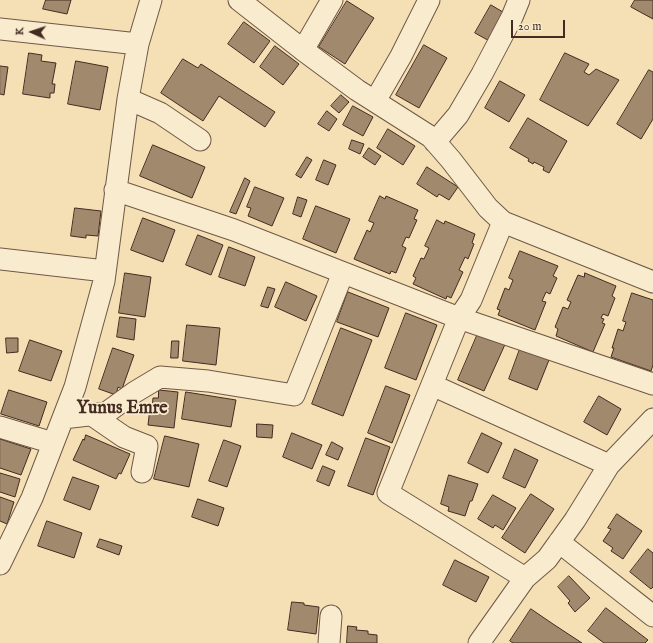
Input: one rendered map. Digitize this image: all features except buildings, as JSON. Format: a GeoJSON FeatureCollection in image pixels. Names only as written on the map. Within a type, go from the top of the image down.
{"type":"FeatureCollection","features":[{"type":"Feature","properties":{"kind":"street"},"geometry":{"type":"LineString","coordinates":[[0,564],[32,498],[75,387],[104,280],[128,99],[138,44],[151,0]]}},
{"type":"Feature","properties":{"kind":"street"},"geometry":{"type":"LineString","coordinates":[[239,0],[357,90],[431,137],[488,208],[503,222],[651,278]]}},
{"type":"Feature","properties":{"kind":"street"},"geometry":{"type":"LineString","coordinates":[[303,50],[332,0]]}},
{"type":"Feature","properties":{"kind":"street"},"geometry":{"type":"LineString","coordinates":[[375,101],[401,56],[429,0]]}},
{"type":"Feature","properties":{"kind":"street"},"geometry":{"type":"LineString","coordinates":[[435,142],[458,115],[509,24],[519,0]]}},
{"type":"Feature","properties":{"kind":"street"},"geometry":{"type":"LineString","coordinates":[[0,29],[138,44]]}},
{"type":"Feature","properties":{"kind":"street"},"geometry":{"type":"LineString","coordinates":[[128,99],[160,113],[200,140]]}},
{"type":"Feature","properties":{"kind":"street"},"geometry":{"type":"LineString","coordinates":[[115,190],[234,230],[459,318],[653,384]]}},
{"type":"Feature","properties":{"kind":"street"},"geometry":{"type":"LineString","coordinates":[[503,222],[471,300],[459,318],[388,493],[525,578]]}},
{"type":"Feature","properties":{"kind":"street"},"geometry":{"type":"LineString","coordinates":[[0,259],[105,271]]}},
{"type":"Feature","properties":{"kind":"street"},"geometry":{"type":"LineString","coordinates":[[63,418],[106,413],[135,392],[160,377],[208,381],[294,395],[343,273]]}},
{"type":"Feature","properties":{"kind":"street"},"geometry":{"type":"LineString","coordinates":[[432,385],[608,465]]}},
{"type":"Feature","properties":{"kind":"street"},"geometry":{"type":"LineString","coordinates":[[92,415],[124,437],[148,446],[142,472]]}},
{"type":"Feature","properties":{"kind":"street"},"geometry":{"type":"LineString","coordinates":[[479,643],[525,578],[547,559],[575,520],[608,465],[652,421]]}},
{"type":"Feature","properties":{"kind":"street"},"geometry":{"type":"LineString","coordinates":[[0,427],[53,443]]}},
{"type":"Feature","properties":{"kind":"street"},"geometry":{"type":"LineString","coordinates":[[559,542],[653,616]]}},
{"type":"Feature","properties":{"kind":"street"},"geometry":{"type":"LineString","coordinates":[[329,643],[331,616]]}},
{"type":"Feature","properties":{"kind":"district","name":"Yunus Emre"},"geometry":{"type":"Point","coordinates":[122,409]}}]}
